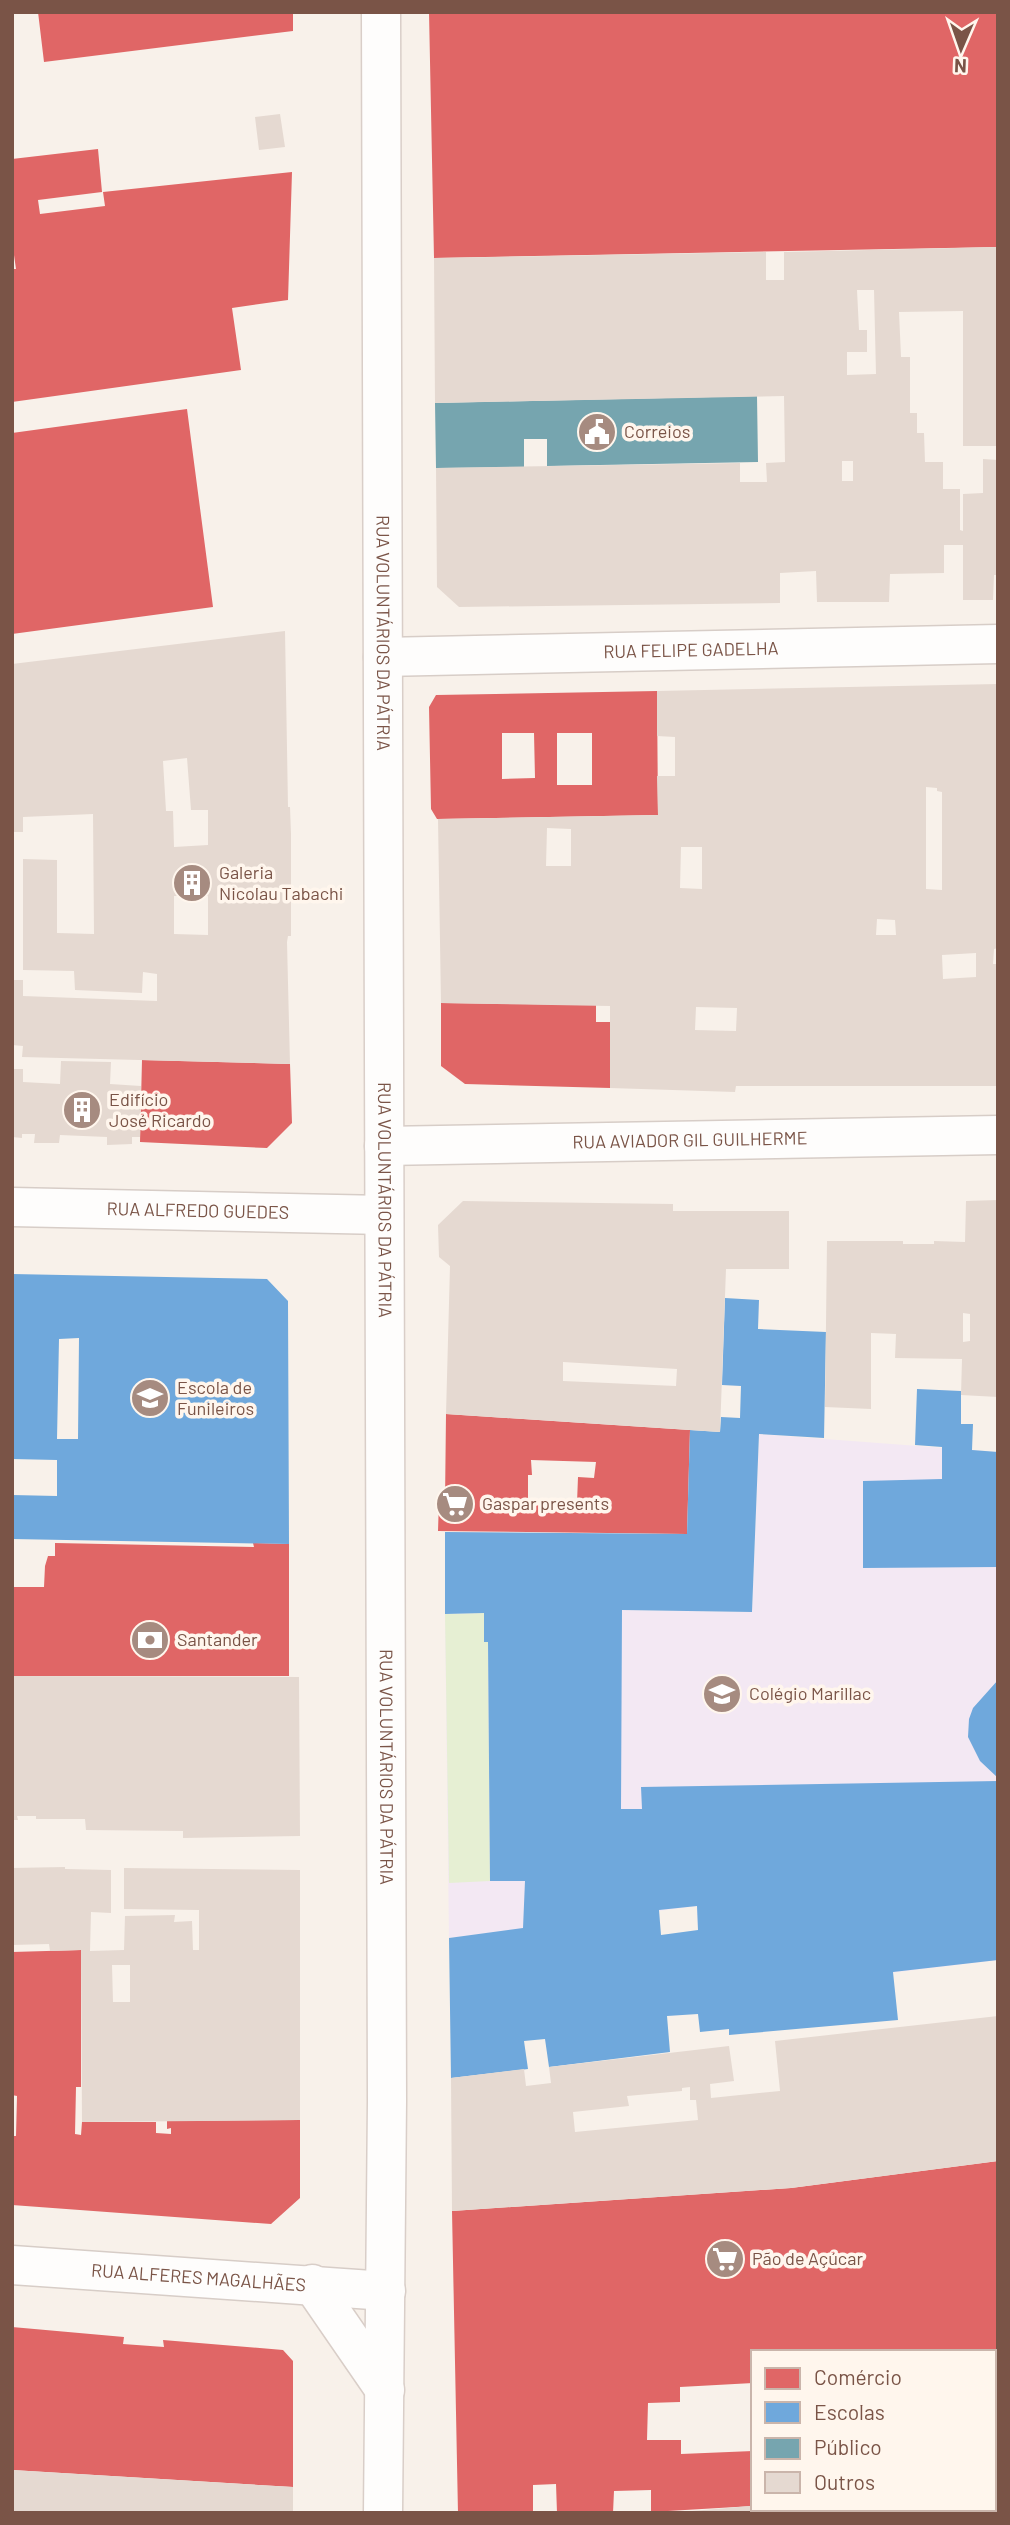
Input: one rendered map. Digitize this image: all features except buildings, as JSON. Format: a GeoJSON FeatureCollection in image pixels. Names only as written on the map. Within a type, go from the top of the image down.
{"type":"FeatureCollection","features":[{"type":"Feature","properties":{"kind":"main road","name":"RUA VOLUNTÁRIOS DA PÁTRIA"},"geometry":{"type":"LineString","coordinates":[[381,12],[386,2291],[383,2513]]}},
{"type":"Feature","properties":{"kind":"main road","name":"RUA FELIPE GADELHA"},"geometry":{"type":"LineString","coordinates":[[383,657],[998,644]]}},
{"type":"Feature","properties":{"kind":"main road","name":"RUA AVIADOR GIL GUILHERME"},"geometry":{"type":"LineString","coordinates":[[384,1146],[998,1135]]}},
{"type":"Feature","properties":{"kind":"main road","name":"RUA ALFREDO GUEDES"},"geometry":{"type":"LineString","coordinates":[[12,1207],[384,1215]]}},
{"type":"Feature","properties":{"kind":"main road","name":"RUA ALFERES MAGALHÃES"},"geometry":{"type":"LineString","coordinates":[[12,2265],[386,2291]]}},
{"type":"Feature","properties":{"kind":"main road"},"geometry":{"type":"LineString","coordinates":[[312,2284],[385,2390]]}},
{"type":"Feature","properties":{"kind":"shaded area","name":"Colégio Marillac"},"geometry":{"type":"Polygon","coordinates":[[[759,1434],[998,1452],[998,1960],[701,1996],[697,1906],[449,1938],[445,1614],[622,1610],[752,1612],[759,1434]]]}},
{"type":"Feature","properties":{"kind":"green space"},"geometry":{"type":"Polygon","coordinates":[[[484,1613],[484,1641],[488,1642],[490,1881],[449,1883],[445,1614],[484,1613]]]}},
{"type":"Feature","properties":{"kind":"place","name":"Correios"},"geometry":{"type":"Point","coordinates":[597,432]}},
{"type":"Feature","properties":{"kind":"place","name":"Galeria Nicolau Tabachi"},"geometry":{"type":"Point","coordinates":[192,883]}},
{"type":"Feature","properties":{"kind":"place","name":"Edifício José Ricardo"},"geometry":{"type":"Point","coordinates":[82,1110]}},
{"type":"Feature","properties":{"kind":"place","name":"Escola de Funileiros"},"geometry":{"type":"Point","coordinates":[150,1398]}},
{"type":"Feature","properties":{"kind":"place","name":"Gaspar presents"},"geometry":{"type":"Point","coordinates":[455,1504]}},
{"type":"Feature","properties":{"kind":"place","name":"Santander"},"geometry":{"type":"Point","coordinates":[150,1640]}},
{"type":"Feature","properties":{"kind":"place","name":"Colégio Marillac"},"geometry":{"type":"Point","coordinates":[722,1694]}},
{"type":"Feature","properties":{"kind":"place","name":"Pão de Açúcar"},"geometry":{"type":"Point","coordinates":[725,2259]}}]}
